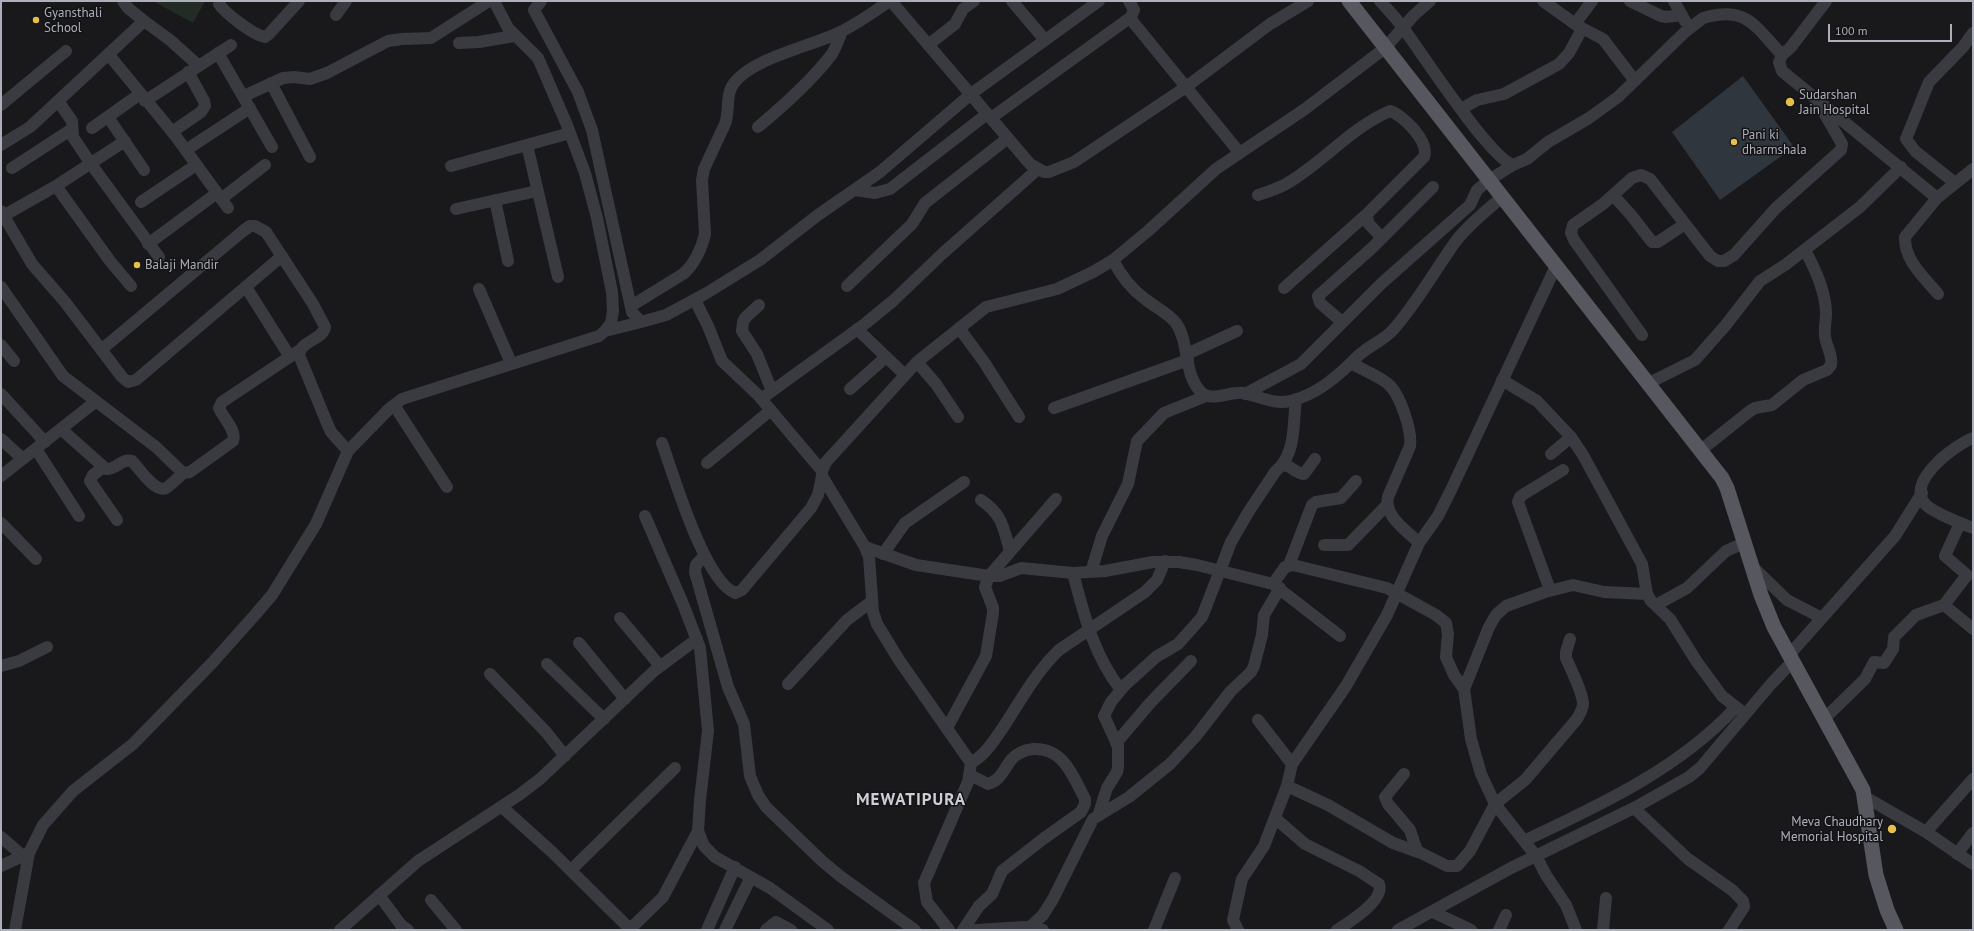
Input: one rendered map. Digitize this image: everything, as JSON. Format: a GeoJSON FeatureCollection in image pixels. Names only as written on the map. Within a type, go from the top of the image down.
{"type":"FeatureCollection","features":[{"type":"Feature","properties":{"kind":"main road"},"geometry":{"type":"LineString","coordinates":[[1349,1],[1715,467],[1727,488],[1761,595],[1791,658],[1844,752],[1865,797],[1876,875],[1882,898],[1896,930]]}},
{"type":"Feature","properties":{"kind":"street"},"geometry":{"type":"LineString","coordinates":[[123,1],[128,8],[170,40],[199,66]]}},
{"type":"Feature","properties":{"kind":"street"},"geometry":{"type":"LineString","coordinates":[[220,1],[219,4],[229,14],[258,34],[265,37],[298,1]]}},
{"type":"Feature","properties":{"kind":"street"},"geometry":{"type":"LineString","coordinates":[[336,15],[346,1]]}},
{"type":"Feature","properties":{"kind":"street"},"geometry":{"type":"LineString","coordinates":[[244,96],[283,78],[294,77],[310,79],[321,76],[388,41],[402,39],[426,40],[489,1]]}},
{"type":"Feature","properties":{"kind":"street"},"geometry":{"type":"LineString","coordinates":[[494,1],[502,19],[514,36],[538,58],[570,133],[587,180],[612,292],[612,317],[605,331]]}},
{"type":"Feature","properties":{"kind":"street"},"geometry":{"type":"LineString","coordinates":[[631,306],[683,274],[699,250],[705,234],[702,180],[704,169],[728,117],[729,92],[735,82],[761,64],[842,31],[890,1],[1030,164],[1038,169],[1049,172],[1074,162],[1186,87],[1270,24],[1308,1]]}},
{"type":"Feature","properties":{"kind":"street"},"geometry":{"type":"LineString","coordinates":[[928,45],[955,24],[964,9],[974,1]]}},
{"type":"Feature","properties":{"kind":"street"},"geometry":{"type":"LineString","coordinates":[[1012,1],[1045,40]]}},
{"type":"Feature","properties":{"kind":"street"},"geometry":{"type":"LineString","coordinates":[[15,930],[26,855],[43,825],[73,791],[133,744],[212,663],[272,595],[316,524],[348,451],[394,405],[402,399],[423,391],[598,336],[605,331],[666,315],[695,300],[760,260],[880,172],[971,94],[1098,1]]}},
{"type":"Feature","properties":{"kind":"street"},"geometry":{"type":"LineString","coordinates":[[1380,1],[1403,28],[1462,109],[1504,160],[1513,165]]}},
{"type":"Feature","properties":{"kind":"street"},"geometry":{"type":"LineString","coordinates":[[662,443],[704,556],[716,574],[732,592],[739,592],[811,508],[818,495],[826,462],[918,362],[958,328],[986,307],[1057,289],[1093,272],[1113,260],[1148,231],[1216,169],[1304,109],[1385,48],[1430,1]]}},
{"type":"Feature","properties":{"kind":"street"},"geometry":{"type":"LineString","coordinates":[[1543,1],[1579,26],[1603,39],[1635,81]]}},
{"type":"Feature","properties":{"kind":"street"},"geometry":{"type":"LineString","coordinates":[[1462,109],[1477,100],[1504,94],[1559,64],[1568,53],[1579,26],[1592,1]]}},
{"type":"Feature","properties":{"kind":"street"},"geometry":{"type":"LineString","coordinates":[[1630,1],[1661,16],[1682,15]]}},
{"type":"Feature","properties":{"kind":"street"},"geometry":{"type":"LineString","coordinates":[[1674,1],[1690,29]]}},
{"type":"Feature","properties":{"kind":"street"},"geometry":{"type":"LineString","coordinates":[[1826,1],[1791,47],[1782,55],[1779,62],[1782,71],[1937,198]]}},
{"type":"Feature","properties":{"kind":"street"},"geometry":{"type":"LineString","coordinates":[[1132,2],[1134,10],[1132,17],[1133,22],[1239,152]]}},
{"type":"Feature","properties":{"kind":"street"},"geometry":{"type":"LineString","coordinates":[[534,4],[578,92],[592,130],[631,306],[634,316],[641,322]]}},
{"type":"Feature","properties":{"kind":"street"},"geometry":{"type":"LineString","coordinates":[[1245,394],[1301,364],[1382,283],[1470,205],[1477,190],[1489,180],[1513,165],[1527,159],[1558,135],[1606,107],[1703,18],[1715,14],[1738,14],[1748,19],[1782,55]]}},
{"type":"Feature","properties":{"kind":"street"},"geometry":{"type":"LineString","coordinates":[[855,190],[875,193],[890,189],[989,116],[1132,17]]}},
{"type":"Feature","properties":{"kind":"street"},"geometry":{"type":"LineString","coordinates":[[1,145],[30,127],[144,21]]}},
{"type":"Feature","properties":{"kind":"street"},"geometry":{"type":"LineString","coordinates":[[758,127],[778,111],[824,63],[835,49],[842,31]]}},
{"type":"Feature","properties":{"kind":"street"},"geometry":{"type":"LineString","coordinates":[[1955,183],[1915,151],[1908,143],[1907,135],[1922,103],[1929,82],[1963,47],[1973,33]]}},
{"type":"Feature","properties":{"kind":"street"},"geometry":{"type":"LineString","coordinates":[[459,43],[479,42],[514,36]]}},
{"type":"Feature","properties":{"kind":"street"},"geometry":{"type":"LineString","coordinates":[[92,128],[108,117],[199,66],[231,45]]}},
{"type":"Feature","properties":{"kind":"street"},"geometry":{"type":"LineString","coordinates":[[1,105],[66,51]]}},
{"type":"Feature","properties":{"kind":"street"},"geometry":{"type":"LineString","coordinates":[[218,53],[272,147]]}},
{"type":"Feature","properties":{"kind":"street"},"geometry":{"type":"LineString","coordinates":[[108,55],[172,132],[222,200]]}},
{"type":"Feature","properties":{"kind":"street"},"geometry":{"type":"LineString","coordinates":[[172,132],[201,112],[205,106],[204,101],[188,72]]}},
{"type":"Feature","properties":{"kind":"street"},"geometry":{"type":"LineString","coordinates":[[271,84],[310,157]]}},
{"type":"Feature","properties":{"kind":"street"},"geometry":{"type":"LineString","coordinates":[[1642,335],[1571,233],[1573,225],[1636,176],[1646,176],[1714,260],[1724,261],[1734,255],[1776,208],[1841,150],[1842,144],[1816,99]]}},
{"type":"Feature","properties":{"kind":"street"},"geometry":{"type":"LineString","coordinates":[[58,101],[74,123],[72,129],[73,137],[158,257]]}},
{"type":"Feature","properties":{"kind":"street"},"geometry":{"type":"LineString","coordinates":[[186,150],[250,108]]}},
{"type":"Feature","properties":{"kind":"street"},"geometry":{"type":"LineString","coordinates":[[1258,195],[1276,189],[1295,178],[1351,133],[1390,110],[1402,117],[1422,141],[1425,152],[1424,157],[1367,214],[1284,288]]}},
{"type":"Feature","properties":{"kind":"street"},"geometry":{"type":"LineString","coordinates":[[108,117],[144,170]]}},
{"type":"Feature","properties":{"kind":"street"},"geometry":{"type":"LineString","coordinates":[[12,168],[72,129]]}},
{"type":"Feature","properties":{"kind":"street"},"geometry":{"type":"LineString","coordinates":[[451,166],[570,133]]}},
{"type":"Feature","properties":{"kind":"street"},"geometry":{"type":"LineString","coordinates":[[847,286],[912,224],[925,203],[1008,138]]}},
{"type":"Feature","properties":{"kind":"street"},"geometry":{"type":"LineString","coordinates":[[125,141],[56,186],[2,214],[32,264],[125,380],[132,382],[282,256]]}},
{"type":"Feature","properties":{"kind":"street"},"geometry":{"type":"LineString","coordinates":[[527,145],[558,277]]}},
{"type":"Feature","properties":{"kind":"street"},"geometry":{"type":"LineString","coordinates":[[141,202],[196,165]]}},
{"type":"Feature","properties":{"kind":"street"},"geometry":{"type":"LineString","coordinates":[[148,244],[222,200],[265,165]]}},
{"type":"Feature","properties":{"kind":"street"},"geometry":{"type":"LineString","coordinates":[[1649,383],[1695,360],[1725,326],[1756,284],[1804,250],[1864,202],[1901,167]]}},
{"type":"Feature","properties":{"kind":"street"},"geometry":{"type":"LineString","coordinates":[[761,398],[858,329],[894,300],[942,254],[1038,169]]}},
{"type":"Feature","properties":{"kind":"street"},"geometry":{"type":"LineString","coordinates":[[1938,294],[1911,261],[1904,243],[1905,237],[1908,231],[1937,198],[1973,169]]}},
{"type":"Feature","properties":{"kind":"street"},"geometry":{"type":"LineString","coordinates":[[56,186],[110,261],[131,286]]}},
{"type":"Feature","properties":{"kind":"street"},"geometry":{"type":"LineString","coordinates":[[1342,322],[1320,303],[1318,296],[1382,238],[1433,187]]}},
{"type":"Feature","properties":{"kind":"street"},"geometry":{"type":"LineString","coordinates":[[456,210],[538,190]]}},
{"type":"Feature","properties":{"kind":"street"},"geometry":{"type":"LineString","coordinates":[[1613,195],[1652,242],[1658,242],[1685,224]]}},
{"type":"Feature","properties":{"kind":"street"},"geometry":{"type":"LineString","coordinates":[[1091,572],[1102,536],[1128,484],[1137,441],[1164,413],[1206,396],[1214,397],[1236,392],[1281,402],[1296,400],[1337,377],[1366,349],[1392,331],[1457,240],[1473,222],[1502,197]]}},
{"type":"Feature","properties":{"kind":"street"},"geometry":{"type":"LineString","coordinates":[[495,200],[508,261]]}},
{"type":"Feature","properties":{"kind":"street"},"geometry":{"type":"LineString","coordinates":[[1367,214],[1368,223],[1382,238]]}},
{"type":"Feature","properties":{"kind":"street"},"geometry":{"type":"LineString","coordinates":[[60,429],[102,468],[111,470],[126,460],[132,461],[153,484],[160,489],[165,488],[183,473],[190,472],[233,441],[234,437],[232,431],[221,412],[220,405],[300,350],[320,334],[325,327],[313,304],[266,232],[255,226],[250,226],[101,350]]}},
{"type":"Feature","properties":{"kind":"street"},"geometry":{"type":"LineString","coordinates":[[1701,450],[1750,411],[1755,408],[1772,405],[1803,380],[1827,370],[1831,365],[1832,359],[1825,336],[1826,314],[1824,302],[1817,275],[1804,250]]}},
{"type":"Feature","properties":{"kind":"street"},"geometry":{"type":"LineString","coordinates":[[1113,260],[1122,277],[1131,288],[1173,320],[1180,329],[1196,386],[1206,396]]}},
{"type":"Feature","properties":{"kind":"street"},"geometry":{"type":"LineString","coordinates":[[1236,929],[1233,920],[1242,879],[1260,852],[1275,818],[1287,786],[1292,764],[1346,686],[1387,615],[1419,543],[1438,516],[1451,490],[1556,266]]}},
{"type":"Feature","properties":{"kind":"street"},"geometry":{"type":"LineString","coordinates":[[1,287],[63,376],[95,402],[156,447],[183,473]]}},
{"type":"Feature","properties":{"kind":"street"},"geometry":{"type":"LineString","coordinates":[[246,287],[290,357]]}},
{"type":"Feature","properties":{"kind":"street"},"geometry":{"type":"LineString","coordinates":[[479,289],[511,363]]}},
{"type":"Feature","properties":{"kind":"street"},"geometry":{"type":"LineString","coordinates":[[695,300],[708,326],[722,361],[761,398],[822,474],[865,547],[868,557],[873,612],[877,624],[899,660],[947,728],[971,769],[988,784],[997,780],[1019,752],[1045,749],[1062,759],[1085,799],[1085,804],[1081,812],[1002,871],[992,894],[980,906],[963,930]]}},
{"type":"Feature","properties":{"kind":"street"},"geometry":{"type":"LineString","coordinates":[[759,305],[745,318],[742,331],[757,354],[772,390]]}},
{"type":"Feature","properties":{"kind":"street"},"geometry":{"type":"LineString","coordinates":[[958,328],[984,362],[1019,417]]}},
{"type":"Feature","properties":{"kind":"street"},"geometry":{"type":"LineString","coordinates":[[858,329],[905,375]]}},
{"type":"Feature","properties":{"kind":"street"},"geometry":{"type":"LineString","coordinates":[[1054,408],[1188,357],[1237,331]]}},
{"type":"Feature","properties":{"kind":"street"},"geometry":{"type":"LineString","coordinates":[[1,345],[14,361]]}},
{"type":"Feature","properties":{"kind":"street"},"geometry":{"type":"LineString","coordinates":[[300,350],[299,355],[326,423],[331,432],[348,451]]}},
{"type":"Feature","properties":{"kind":"street"},"geometry":{"type":"LineString","coordinates":[[850,389],[886,357]]}},
{"type":"Feature","properties":{"kind":"street"},"geometry":{"type":"LineString","coordinates":[[918,362],[936,384],[958,418]]}},
{"type":"Feature","properties":{"kind":"street"},"geometry":{"type":"LineString","coordinates":[[1351,363],[1392,388],[1410,432],[1410,446],[1388,497],[1387,505],[1389,512],[1419,543]]}},
{"type":"Feature","properties":{"kind":"street"},"geometry":{"type":"LineString","coordinates":[[1502,380],[1537,402],[1570,437],[1583,455],[1642,564],[1648,594],[1676,628],[1716,688],[1740,711]]}},
{"type":"Feature","properties":{"kind":"street"},"geometry":{"type":"LineString","coordinates":[[1,394],[40,445],[79,516]]}},
{"type":"Feature","properties":{"kind":"street"},"geometry":{"type":"LineString","coordinates":[[1098,816],[1107,788],[1117,772],[1119,751],[1104,716],[1111,702],[1121,690],[1156,657],[1178,644],[1202,617],[1231,542],[1245,517],[1290,452],[1296,400]]}},
{"type":"Feature","properties":{"kind":"street"},"geometry":{"type":"LineString","coordinates":[[1,476],[95,402]]}},
{"type":"Feature","properties":{"kind":"street"},"geometry":{"type":"LineString","coordinates":[[394,405],[447,487]]}},
{"type":"Feature","properties":{"kind":"street"},"geometry":{"type":"LineString","coordinates":[[707,463],[771,410]]}},
{"type":"Feature","properties":{"kind":"street"},"geometry":{"type":"LineString","coordinates":[[1551,454],[1570,437]]}},
{"type":"Feature","properties":{"kind":"street"},"geometry":{"type":"LineString","coordinates":[[1398,930],[1511,868],[1634,808],[1689,777],[1700,768],[1740,711],[1791,658],[1822,618],[1895,536],[1922,494],[1924,480],[1936,464],[1958,446],[1973,438]]}},
{"type":"Feature","properties":{"kind":"street"},"geometry":{"type":"LineString","coordinates":[[1,439],[23,459]]}},
{"type":"Feature","properties":{"kind":"street"},"geometry":{"type":"LineString","coordinates":[[1280,467],[1286,465],[1304,474],[1315,459]]}},
{"type":"Feature","properties":{"kind":"street"},"geometry":{"type":"LineString","coordinates":[[102,468],[93,474],[90,481],[117,520]]}},
{"type":"Feature","properties":{"kind":"street"},"geometry":{"type":"LineString","coordinates":[[1550,590],[1518,502],[1520,497],[1524,494],[1563,470]]}},
{"type":"Feature","properties":{"kind":"street"},"geometry":{"type":"LineString","coordinates":[[1030,927],[1043,915],[1053,899],[1091,823],[1098,816],[1129,797],[1170,764],[1196,736],[1230,692],[1246,680],[1254,666],[1262,635],[1264,615],[1277,586],[1282,570],[1288,565],[1312,505],[1316,502],[1341,498],[1356,481]]}},
{"type":"Feature","properties":{"kind":"street"},"geometry":{"type":"LineString","coordinates":[[883,554],[904,523],[964,482]]}},
{"type":"Feature","properties":{"kind":"street"},"geometry":{"type":"LineString","coordinates":[[1922,494],[1926,505],[1960,523],[1973,528]]}},
{"type":"Feature","properties":{"kind":"street"},"geometry":{"type":"LineString","coordinates":[[947,728],[986,656],[993,613],[993,608],[985,587],[989,576],[1056,499]]}},
{"type":"Feature","properties":{"kind":"street"},"geometry":{"type":"LineString","coordinates":[[981,500],[992,507],[999,517],[1010,551]]}},
{"type":"Feature","properties":{"kind":"street"},"geometry":{"type":"LineString","coordinates":[[1324,545],[1348,545],[1387,505]]}},
{"type":"Feature","properties":{"kind":"street"},"geometry":{"type":"LineString","coordinates":[[502,807],[634,928],[663,898],[698,831],[708,732],[700,648],[645,516]]}},
{"type":"Feature","properties":{"kind":"street"},"geometry":{"type":"LineString","coordinates":[[1,523],[36,559]]}},
{"type":"Feature","properties":{"kind":"street"},"geometry":{"type":"LineString","coordinates":[[1825,718],[1865,679],[1874,662],[1884,663],[1894,648],[1894,637],[1916,615],[1944,605],[1967,575],[1945,556],[1960,523]]}},
{"type":"Feature","properties":{"kind":"street"},"geometry":{"type":"LineString","coordinates":[[1656,605],[1686,588],[1726,551],[1744,542]]}},
{"type":"Feature","properties":{"kind":"street"},"geometry":{"type":"LineString","coordinates":[[865,547],[916,565],[989,576],[1000,576],[1021,568],[1074,573],[1165,562],[1197,565],[1277,586],[1340,636]]}},
{"type":"Feature","properties":{"kind":"street"},"geometry":{"type":"LineString","coordinates":[[704,556],[696,564],[695,572],[728,687],[744,724],[750,776],[758,795],[766,807],[822,861],[840,876],[915,930]]}},
{"type":"Feature","properties":{"kind":"street"},"geometry":{"type":"LineString","coordinates":[[950,930],[927,902],[924,884],[971,769],[990,745],[1042,668],[1060,650],[1145,592],[1157,580],[1165,562]]}},
{"type":"Feature","properties":{"kind":"street"},"geometry":{"type":"LineString","coordinates":[[1288,565],[1348,578],[1396,593],[1436,615],[1446,623],[1448,634],[1446,657],[1454,675],[1464,689],[1475,756],[1495,804],[1536,856],[1546,875],[1566,905],[1576,930]]}},
{"type":"Feature","properties":{"kind":"street"},"geometry":{"type":"LineString","coordinates":[[1752,566],[1787,600],[1822,618]]}},
{"type":"Feature","properties":{"kind":"street"},"geometry":{"type":"LineString","coordinates":[[1074,573],[1088,631],[1108,672],[1121,690]]}},
{"type":"Feature","properties":{"kind":"street"},"geometry":{"type":"LineString","coordinates":[[1464,689],[1489,627],[1496,615],[1506,606],[1550,590],[1573,585],[1604,592],[1648,594]]}},
{"type":"Feature","properties":{"kind":"street"},"geometry":{"type":"LineString","coordinates":[[788,684],[847,620],[872,601]]}},
{"type":"Feature","properties":{"kind":"street"},"geometry":{"type":"LineString","coordinates":[[1944,605],[1973,629]]}},
{"type":"Feature","properties":{"kind":"street"},"geometry":{"type":"LineString","coordinates":[[620,618],[660,666]]}},
{"type":"Feature","properties":{"kind":"street"},"geometry":{"type":"LineString","coordinates":[[340,930],[418,861],[502,807],[540,779],[660,666],[697,639]]}},
{"type":"Feature","properties":{"kind":"street"},"geometry":{"type":"LineString","coordinates":[[1287,786],[1328,805],[1393,843],[1447,866],[1457,866],[1470,851],[1495,804],[1525,780],[1582,710],[1583,704],[1581,696],[1566,658],[1566,652],[1570,639]]}},
{"type":"Feature","properties":{"kind":"street"},"geometry":{"type":"LineString","coordinates":[[580,643],[625,699]]}},
{"type":"Feature","properties":{"kind":"street"},"geometry":{"type":"LineString","coordinates":[[1,666],[18,661],[47,647]]}},
{"type":"Feature","properties":{"kind":"street"},"geometry":{"type":"LineString","coordinates":[[1116,743],[1151,702],[1191,661]]}},
{"type":"Feature","properties":{"kind":"street"},"geometry":{"type":"LineString","coordinates":[[547,664],[604,719]]}},
{"type":"Feature","properties":{"kind":"street"},"geometry":{"type":"LineString","coordinates":[[490,674],[546,732],[565,756]]}},
{"type":"Feature","properties":{"kind":"street"},"geometry":{"type":"LineString","coordinates":[[1524,841],[1606,801],[1659,770],[1715,727],[1740,711]]}},
{"type":"Feature","properties":{"kind":"street"},"geometry":{"type":"LineString","coordinates":[[1258,720],[1292,764]]}},
{"type":"Feature","properties":{"kind":"street"},"geometry":{"type":"LineString","coordinates":[[571,870],[675,768]]}},
{"type":"Feature","properties":{"kind":"street"},"geometry":{"type":"LineString","coordinates":[[1404,774],[1385,797],[1386,801],[1410,830],[1417,852]]}},
{"type":"Feature","properties":{"kind":"street"},"geometry":{"type":"LineString","coordinates":[[1926,832],[1973,779]]}},
{"type":"Feature","properties":{"kind":"street"},"geometry":{"type":"LineString","coordinates":[[1865,797],[1926,832],[1957,854],[1973,863]]}},
{"type":"Feature","properties":{"kind":"street"},"geometry":{"type":"LineString","coordinates":[[1634,808],[1688,859],[1726,884],[1743,901],[1744,907],[1729,930]]}},
{"type":"Feature","properties":{"kind":"street"},"geometry":{"type":"LineString","coordinates":[[1275,818],[1305,844],[1359,871],[1379,884],[1378,894],[1371,904],[1350,922],[1337,930]]}},
{"type":"Feature","properties":{"kind":"street"},"geometry":{"type":"LineString","coordinates":[[698,831],[704,846],[712,853],[770,888],[828,930]]}},
{"type":"Feature","properties":{"kind":"street"},"geometry":{"type":"LineString","coordinates":[[1957,854],[1973,834]]}},
{"type":"Feature","properties":{"kind":"street"},"geometry":{"type":"LineString","coordinates":[[1,837],[26,855]]}},
{"type":"Feature","properties":{"kind":"street"},"geometry":{"type":"LineString","coordinates":[[1,866],[26,855]]}},
{"type":"Feature","properties":{"kind":"street"},"geometry":{"type":"LineString","coordinates":[[707,930],[735,867]]}},
{"type":"Feature","properties":{"kind":"street"},"geometry":{"type":"LineString","coordinates":[[725,930],[751,876]]}},
{"type":"Feature","properties":{"kind":"street"},"geometry":{"type":"LineString","coordinates":[[1154,930],[1175,878]]}},
{"type":"Feature","properties":{"kind":"street"},"geometry":{"type":"LineString","coordinates":[[379,895],[401,925],[408,930]]}},
{"type":"Feature","properties":{"kind":"street"},"geometry":{"type":"LineString","coordinates":[[1603,930],[1606,898]]}},
{"type":"Feature","properties":{"kind":"street"},"geometry":{"type":"LineString","coordinates":[[431,900],[456,930]]}},
{"type":"Feature","properties":{"kind":"street"},"geometry":{"type":"LineString","coordinates":[[1433,912],[1471,930]]}},
{"type":"Feature","properties":{"kind":"street"},"geometry":{"type":"LineString","coordinates":[[1499,930],[1506,914]]}},
{"type":"Feature","properties":{"kind":"street"},"geometry":{"type":"LineString","coordinates":[[766,930],[776,922],[791,930]]}},
{"type":"Feature","properties":{"kind":"street"},"geometry":{"type":"LineString","coordinates":[[976,930],[1030,927],[1043,930]]}},
{"type":"Feature","properties":{"kind":"shaded area"},"geometry":{"type":"Polygon","coordinates":[[[153,1],[205,1],[193,23],[153,1]]]}},
{"type":"Feature","properties":{"kind":"shaded area"},"geometry":{"type":"Polygon","coordinates":[[[1743,76],[1794,147],[1720,200],[1672,132],[1743,76]]]}},
{"type":"Feature","properties":{"kind":"place","name":"Gyansthali School"},"geometry":{"type":"Point","coordinates":[36,20]}},
{"type":"Feature","properties":{"kind":"place","name":"Sudarshan Jain Hospital"},"geometry":{"type":"Point","coordinates":[1790,102]}},
{"type":"Feature","properties":{"kind":"place","name":"Pani ki dharmshala"},"geometry":{"type":"Point","coordinates":[1734,142]}},
{"type":"Feature","properties":{"kind":"place","name":"Balaji Mandir"},"geometry":{"type":"Point","coordinates":[137,265]}},
{"type":"Feature","properties":{"kind":"place","name":"Meva Chaudhary Memorial Hospital"},"geometry":{"type":"Point","coordinates":[1892,829]}},
{"type":"Feature","properties":{"kind":"district","name":"MEWATIPURA"},"geometry":{"type":"Point","coordinates":[911,800]}}]}
